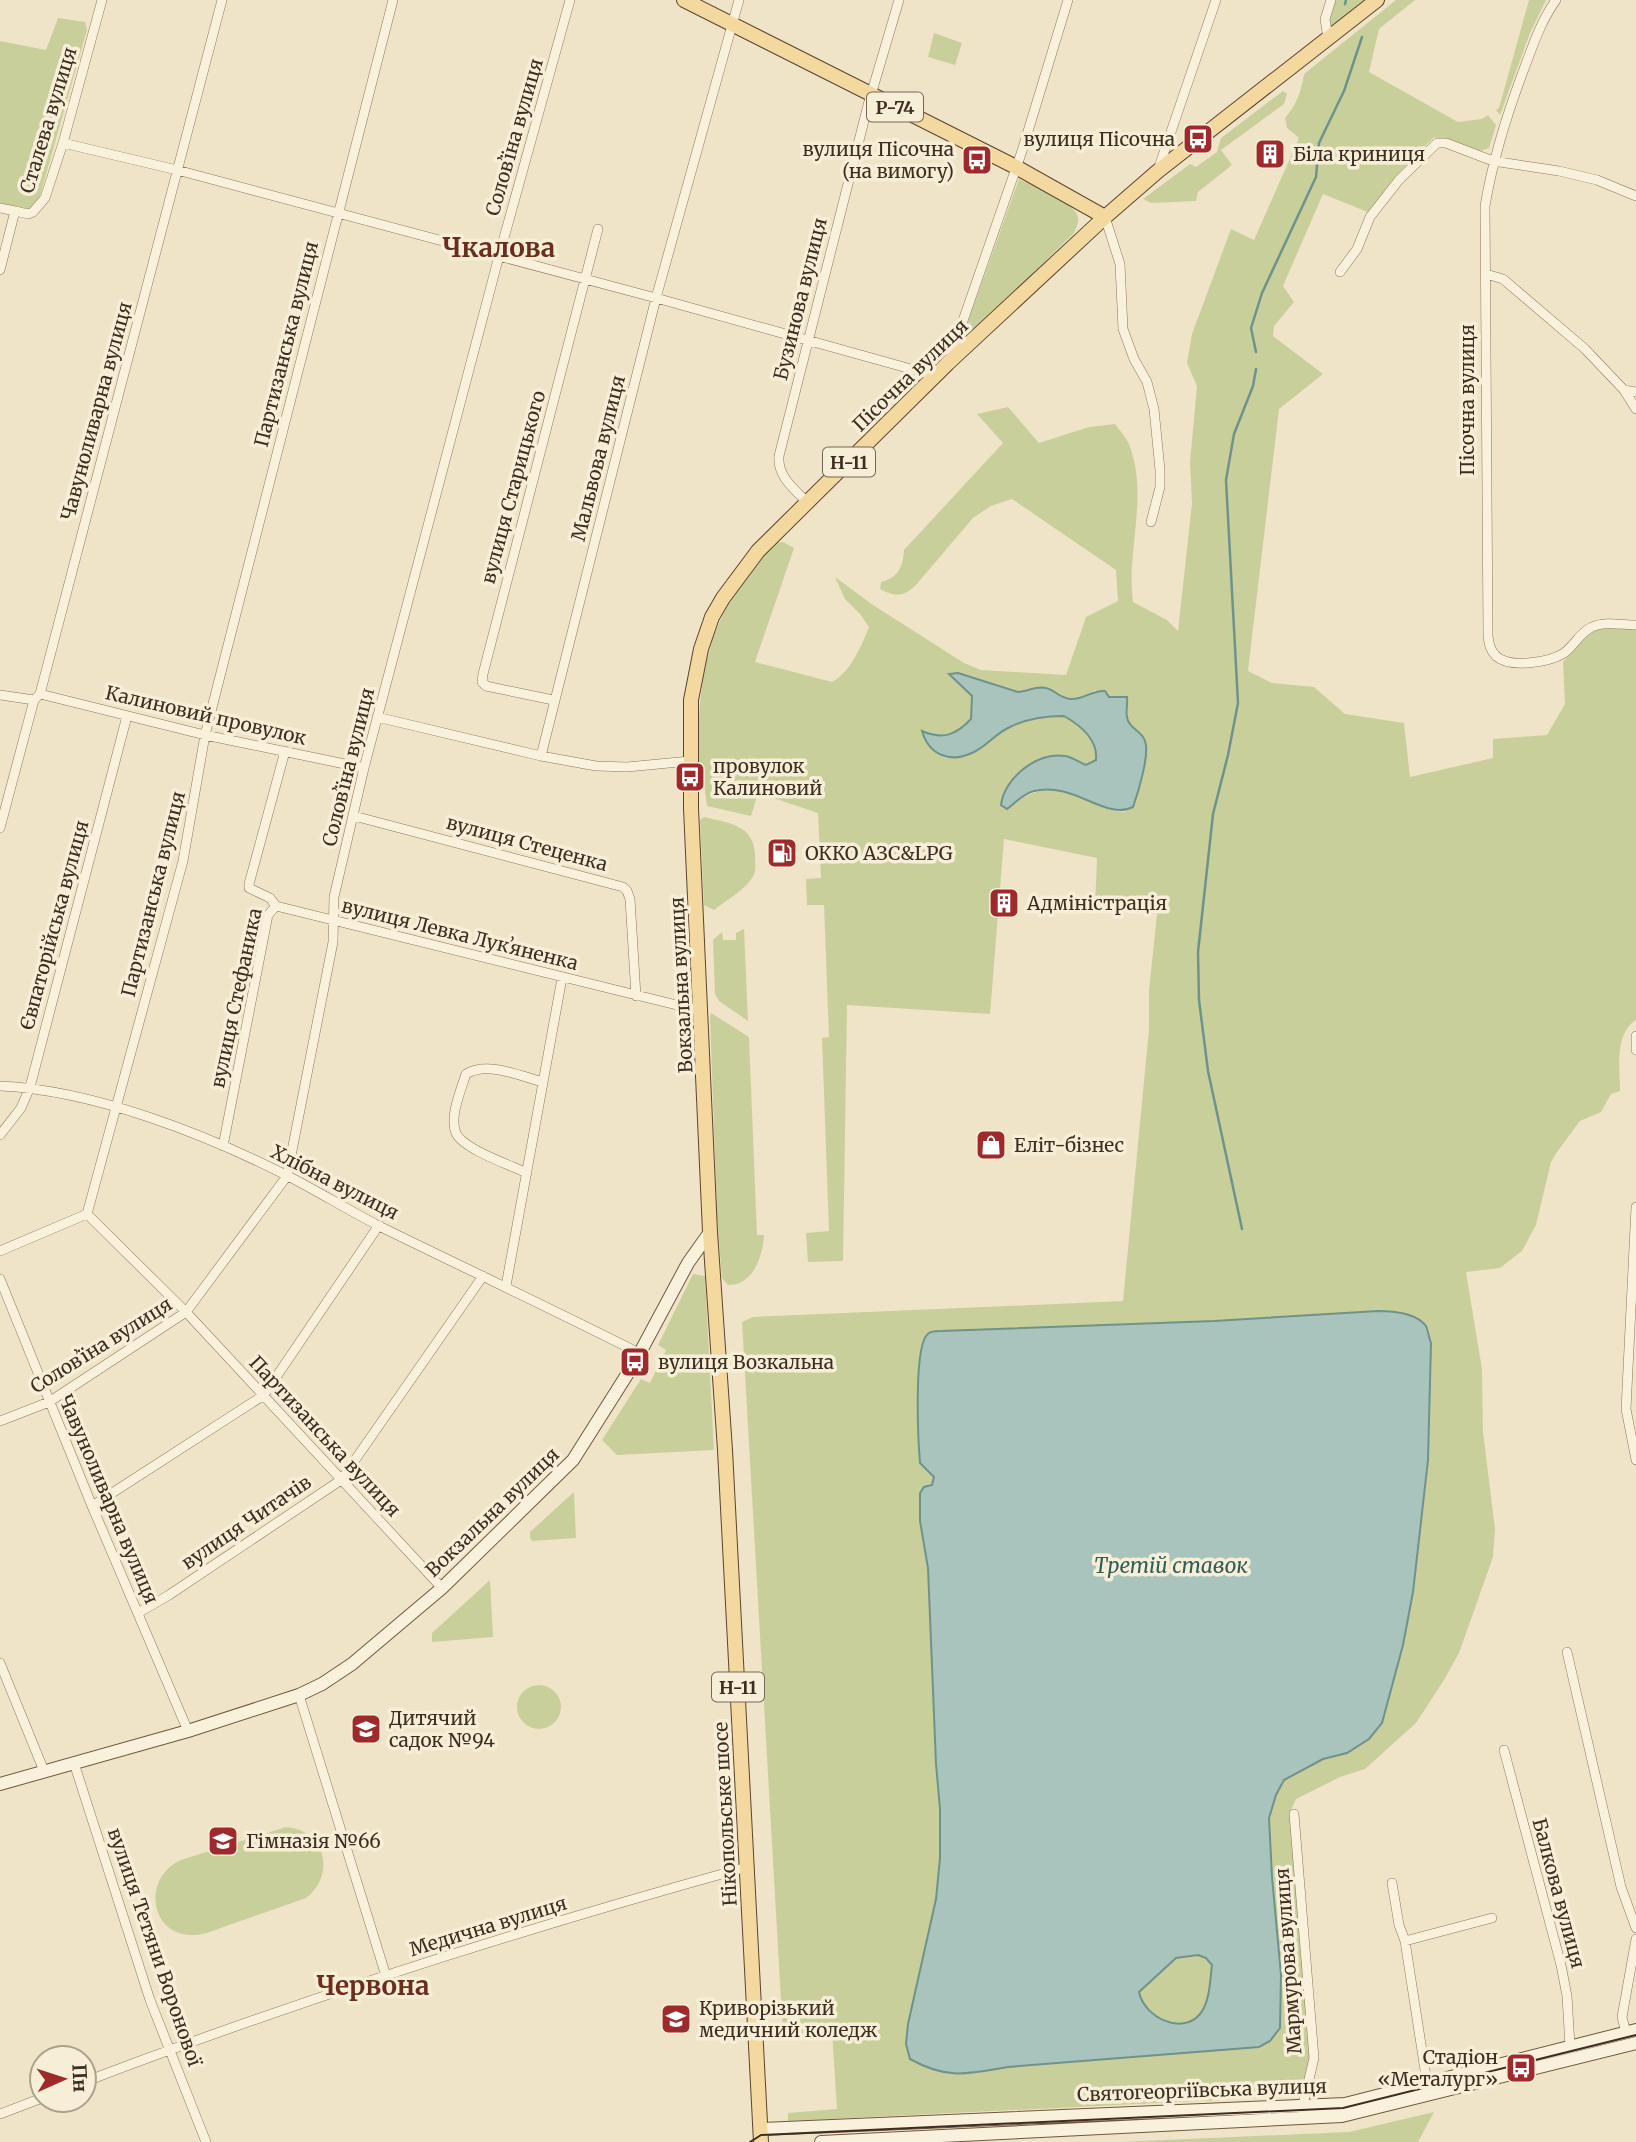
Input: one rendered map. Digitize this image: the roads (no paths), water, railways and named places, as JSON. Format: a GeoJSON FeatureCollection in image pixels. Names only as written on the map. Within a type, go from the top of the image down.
{"type":"FeatureCollection","features":[{"type":"Feature","properties":{"kind":"main road","name":"Р-74"},"geometry":{"type":"LineString","coordinates":[[684,0],[1016,167],[1105,217]]}},
{"type":"Feature","properties":{"kind":"main road","name":"Пісочна вулиця"},"geometry":{"type":"LineString","coordinates":[[690,761],[694,679],[701,649],[712,617],[746,565],[948,363],[1105,217],[1158,171],[1377,0]]}},
{"type":"Feature","properties":{"kind":"main road","name":"Вокзальна вулиця"},"geometry":{"type":"LineString","coordinates":[[0,1784],[188,1731],[299,1695],[322,1684],[352,1664],[442,1588],[573,1460],[639,1353],[688,1263],[710,1232],[690,761]]}},
{"type":"Feature","properties":{"kind":"main road","name":"Нікопольське шосе"},"geometry":{"type":"LineString","coordinates":[[710,1232],[726,1455],[761,2136]]}},
{"type":"Feature","properties":{"kind":"main road","name":"Святогеоргіївська вулиця"},"geometry":{"type":"LineString","coordinates":[[761,2136],[1345,2104],[1631,2031]]}},
{"type":"Feature","properties":{"kind":"main road","name":"Святогеоргіївська вулиця"},"geometry":{"type":"LineString","coordinates":[[821,2142],[1342,2116],[1636,2043]]}},
{"type":"Feature","properties":{"kind":"street","name":"Сталева вулиця"},"geometry":{"type":"LineString","coordinates":[[0,270],[15,211],[28,214],[40,206],[63,143],[102,0]]}},
{"type":"Feature","properties":{"kind":"street","name":"Чавуноливарна вулиця"},"geometry":{"type":"LineString","coordinates":[[0,828],[222,0]]}},
{"type":"Feature","properties":{"kind":"street","name":"Партизанська вулиця"},"geometry":{"type":"LineString","coordinates":[[393,0],[205,735],[183,861],[87,1214],[186,1312],[442,1588]]}},
{"type":"Feature","properties":{"kind":"street","name":"Соловʼїна вулиця"},"geometry":{"type":"LineString","coordinates":[[0,1421],[49,1402],[186,1312],[287,1176],[332,942],[334,897],[364,768],[499,256],[570,0]]}},
{"type":"Feature","properties":{"kind":"street","name":"Мальвова вулиця"},"geometry":{"type":"LineString","coordinates":[[541,755],[656,298],[739,0]]}},
{"type":"Feature","properties":{"kind":"street","name":"Бузинова вулиця"},"geometry":{"type":"LineString","coordinates":[[808,503],[787,481],[778,466],[807,339],[871,95],[899,0]]}},
{"type":"Feature","properties":{"kind":"street"},"geometry":{"type":"LineString","coordinates":[[948,363],[1016,167],[1068,0]]}},
{"type":"Feature","properties":{"kind":"street"},"geometry":{"type":"LineString","coordinates":[[1158,171],[1216,0]]}},
{"type":"Feature","properties":{"kind":"street"},"geometry":{"type":"LineString","coordinates":[[1328,38],[1325,19],[1331,0]]}},
{"type":"Feature","properties":{"kind":"street","name":"Пісочна вулиця"},"geometry":{"type":"LineString","coordinates":[[1556,0],[1536,35],[1493,161],[1485,205],[1488,636],[1490,649],[1507,662],[1533,663],[1567,651],[1591,627],[1607,624],[1636,625]]}},
{"type":"Feature","properties":{"kind":"street"},"geometry":{"type":"LineString","coordinates":[[63,143],[177,170],[936,376]]}},
{"type":"Feature","properties":{"kind":"street"},"geometry":{"type":"LineString","coordinates":[[1340,272],[1357,249],[1370,217],[1399,180],[1437,143],[1446,143],[1493,161],[1597,180],[1636,196]]}},
{"type":"Feature","properties":{"kind":"street"},"geometry":{"type":"LineString","coordinates":[[0,208],[15,211]]}},
{"type":"Feature","properties":{"kind":"street"},"geometry":{"type":"LineString","coordinates":[[1105,217],[1120,264],[1123,329],[1133,359],[1147,382],[1154,409],[1160,487],[1151,522]]}},
{"type":"Feature","properties":{"kind":"street","name":"вулиця Старицького"},"geometry":{"type":"LineString","coordinates":[[553,701],[486,686],[482,682],[482,674],[598,229]]}},
{"type":"Feature","properties":{"kind":"street"},"geometry":{"type":"LineString","coordinates":[[1486,274],[1503,279],[1585,349],[1623,390],[1636,409]]}},
{"type":"Feature","properties":{"kind":"street"},"geometry":{"type":"LineString","coordinates":[[1623,390],[1636,392]]}},
{"type":"Feature","properties":{"kind":"street","name":"Калиновий провулок"},"geometry":{"type":"LineString","coordinates":[[0,695],[37,697],[364,768]]}},
{"type":"Feature","properties":{"kind":"street","name":"Євпаторійська вулиця"},"geometry":{"type":"LineString","coordinates":[[0,1135],[21,1108],[30,1087],[127,716]]}},
{"type":"Feature","properties":{"kind":"street"},"geometry":{"type":"LineString","coordinates":[[377,717],[541,755],[606,766],[627,767],[690,761]]}},
{"type":"Feature","properties":{"kind":"street","name":"вулиця Стефаника"},"geometry":{"type":"LineString","coordinates":[[223,1146],[268,915],[275,906],[270,898],[249,888],[248,884],[285,751]]}},
{"type":"Feature","properties":{"kind":"street","name":"вулиця Стеценка"},"geometry":{"type":"LineString","coordinates":[[354,816],[623,887],[629,899],[636,996]]}},
{"type":"Feature","properties":{"kind":"street","name":"вулиця Левка Лукʼяненка"},"geometry":{"type":"LineString","coordinates":[[275,906],[701,1011]]}},
{"type":"Feature","properties":{"kind":"street"},"geometry":{"type":"LineString","coordinates":[[506,1286],[562,978]]}},
{"type":"Feature","properties":{"kind":"street"},"geometry":{"type":"LineString","coordinates":[[1636,1036],[1636,1050]]}},
{"type":"Feature","properties":{"kind":"street"},"geometry":{"type":"LineString","coordinates":[[527,1173],[463,1143],[455,1131],[455,1114],[467,1074],[475,1069],[490,1069],[544,1082]]}},
{"type":"Feature","properties":{"kind":"street","name":"Хлібна вулиця"},"geometry":{"type":"LineString","coordinates":[[0,1086],[30,1087],[116,1107],[223,1146],[639,1353]]}},
{"type":"Feature","properties":{"kind":"street"},"geometry":{"type":"LineString","coordinates":[[1636,1207],[1626,1409],[1636,1460]]}},
{"type":"Feature","properties":{"kind":"street"},"geometry":{"type":"LineString","coordinates":[[0,1251],[87,1214]]}},
{"type":"Feature","properties":{"kind":"street"},"geometry":{"type":"LineString","coordinates":[[92,1506],[264,1395],[379,1225]]}},
{"type":"Feature","properties":{"kind":"street","name":"вулиця Читачів"},"geometry":{"type":"LineString","coordinates":[[138,1613],[341,1480],[483,1276]]}},
{"type":"Feature","properties":{"kind":"street","name":"Чавуноливарна вулиця"},"geometry":{"type":"LineString","coordinates":[[0,1279],[92,1506],[188,1731]]}},
{"type":"Feature","properties":{"kind":"street"},"geometry":{"type":"LineString","coordinates":[[1567,1652],[1621,1886],[1636,1928]]}},
{"type":"Feature","properties":{"kind":"street"},"geometry":{"type":"LineString","coordinates":[[0,1663],[44,1771]]}},
{"type":"Feature","properties":{"kind":"street"},"geometry":{"type":"LineString","coordinates":[[299,1695],[386,1976]]}},
{"type":"Feature","properties":{"kind":"street","name":"Балкова вулиця"},"geometry":{"type":"LineString","coordinates":[[1504,1750],[1561,1965],[1567,1996],[1570,2046]]}},
{"type":"Feature","properties":{"kind":"street","name":"вулиця Тетяни Воронової"},"geometry":{"type":"LineString","coordinates":[[74,1763],[150,2000],[206,2142]]}},
{"type":"Feature","properties":{"kind":"street","name":"Мармурова вулиця"},"geometry":{"type":"LineString","coordinates":[[1294,1814],[1314,2058],[1303,2105]]}},
{"type":"Feature","properties":{"kind":"street","name":"Медична вулиця"},"geometry":{"type":"LineString","coordinates":[[98,2077],[170,2049],[386,1976],[747,1867]]}},
{"type":"Feature","properties":{"kind":"street"},"geometry":{"type":"LineString","coordinates":[[1392,1883],[1399,1925],[1405,1941],[1427,2083]]}},
{"type":"Feature","properties":{"kind":"street"},"geometry":{"type":"LineString","coordinates":[[1405,1941],[1492,1918]]}},
{"type":"Feature","properties":{"kind":"street"},"geometry":{"type":"LineString","coordinates":[[1631,2031],[1622,2017],[1636,1939]]}},
{"type":"Feature","properties":{"kind":"street"},"geometry":{"type":"LineString","coordinates":[[0,2114],[28,2103]]}},
{"type":"Feature","properties":{"kind":"water"},"geometry":{"type":"Polygon","coordinates":[[[958,673],[1018,692],[1042,687],[1068,699],[1077,699],[1100,691],[1105,691],[1109,697],[1127,697],[1128,721],[1142,736],[1146,747],[1143,774],[1133,807],[1112,809],[1075,795],[1048,789],[1027,794],[1007,809],[1001,805],[1008,785],[1024,768],[1044,758],[1055,756],[1073,758],[1086,765],[1096,760],[1094,746],[1087,734],[1076,724],[1064,716],[1057,716],[1016,724],[965,756],[942,755],[930,746],[922,731],[936,735],[949,734],[971,719],[972,696],[949,674],[958,673]]]}},
{"type":"Feature","properties":{"kind":"water","name":"Третій ставок"},"geometry":{"type":"Polygon","coordinates":[[[1390,1312],[1404,1314],[1422,1322],[1426,1326],[1431,1343],[1428,1460],[1413,1592],[1403,1645],[1382,1723],[1369,1739],[1347,1753],[1323,1759],[1284,1780],[1269,1818],[1281,1975],[1280,2028],[1270,2041],[1259,2047],[1008,2067],[958,2074],[923,2066],[910,2059],[906,2044],[936,1899],[940,1858],[940,1809],[928,1568],[920,1521],[920,1493],[924,1487],[932,1485],[934,1477],[920,1463],[918,1397],[922,1346],[927,1334],[937,1331],[1390,1312]],[[1198,1955],[1176,1958],[1139,1992],[1148,2009],[1165,2021],[1174,2023],[1184,2023],[1200,2014],[1208,1997],[1211,1977],[1212,1965],[1206,1958],[1198,1955]]]}},
{"type":"Feature","properties":{"kind":"waterway"},"geometry":{"type":"LineString","coordinates":[[1345,4],[1346,0]]}},
{"type":"Feature","properties":{"kind":"waterway"},"geometry":{"type":"LineString","coordinates":[[1256,352],[1251,328],[1262,293],[1316,177],[1319,143],[1344,91],[1362,37]]}},
{"type":"Feature","properties":{"kind":"waterway"},"geometry":{"type":"LineString","coordinates":[[1242,1229],[1208,1071],[1199,1000],[1198,952],[1213,814],[1238,703],[1226,480],[1234,434],[1253,386],[1256,369]]}},
{"type":"Feature","properties":{"kind":"tram line"},"geometry":{"type":"LineString","coordinates":[[750,2142],[761,2135],[1343,2108],[1636,2035]]}},
{"type":"Feature","properties":{"kind":"place","name":"вулиця Пісочна"},"geometry":{"type":"Point","coordinates":[1198,139]}},
{"type":"Feature","properties":{"kind":"place","name":"Біла криниця"},"geometry":{"type":"Point","coordinates":[1270,154]}},
{"type":"Feature","properties":{"kind":"place","name":"вулиця Пісочна (на вимогу)"},"geometry":{"type":"Point","coordinates":[977,160]}},
{"type":"Feature","properties":{"kind":"place","name":"провулок Калиновий"},"geometry":{"type":"Point","coordinates":[690,777]}},
{"type":"Feature","properties":{"kind":"place","name":"ОККО АЗС&LPG"},"geometry":{"type":"Point","coordinates":[782,853]}},
{"type":"Feature","properties":{"kind":"place","name":"Адміністрація"},"geometry":{"type":"Point","coordinates":[1004,903]}},
{"type":"Feature","properties":{"kind":"place","name":"Еліт-бізнес"},"geometry":{"type":"Point","coordinates":[991,1145]}},
{"type":"Feature","properties":{"kind":"place","name":"вулиця Возкальна"},"geometry":{"type":"Point","coordinates":[635,1362]}},
{"type":"Feature","properties":{"kind":"place","name":"Дитячий садок №94"},"geometry":{"type":"Point","coordinates":[366,1729]}},
{"type":"Feature","properties":{"kind":"place","name":"Гімназія №66"},"geometry":{"type":"Point","coordinates":[223,1841]}},
{"type":"Feature","properties":{"kind":"place","name":"Криворізький медичний коледж"},"geometry":{"type":"Point","coordinates":[676,2019]}},
{"type":"Feature","properties":{"kind":"place","name":"Стадіон «Металург»"},"geometry":{"type":"Point","coordinates":[1521,2068]}},
{"type":"Feature","properties":{"kind":"district","name":"Чкалова"},"geometry":{"type":"Point","coordinates":[499,247]}},
{"type":"Feature","properties":{"kind":"district","name":"Червона"},"geometry":{"type":"Point","coordinates":[373,1985]}}]}
